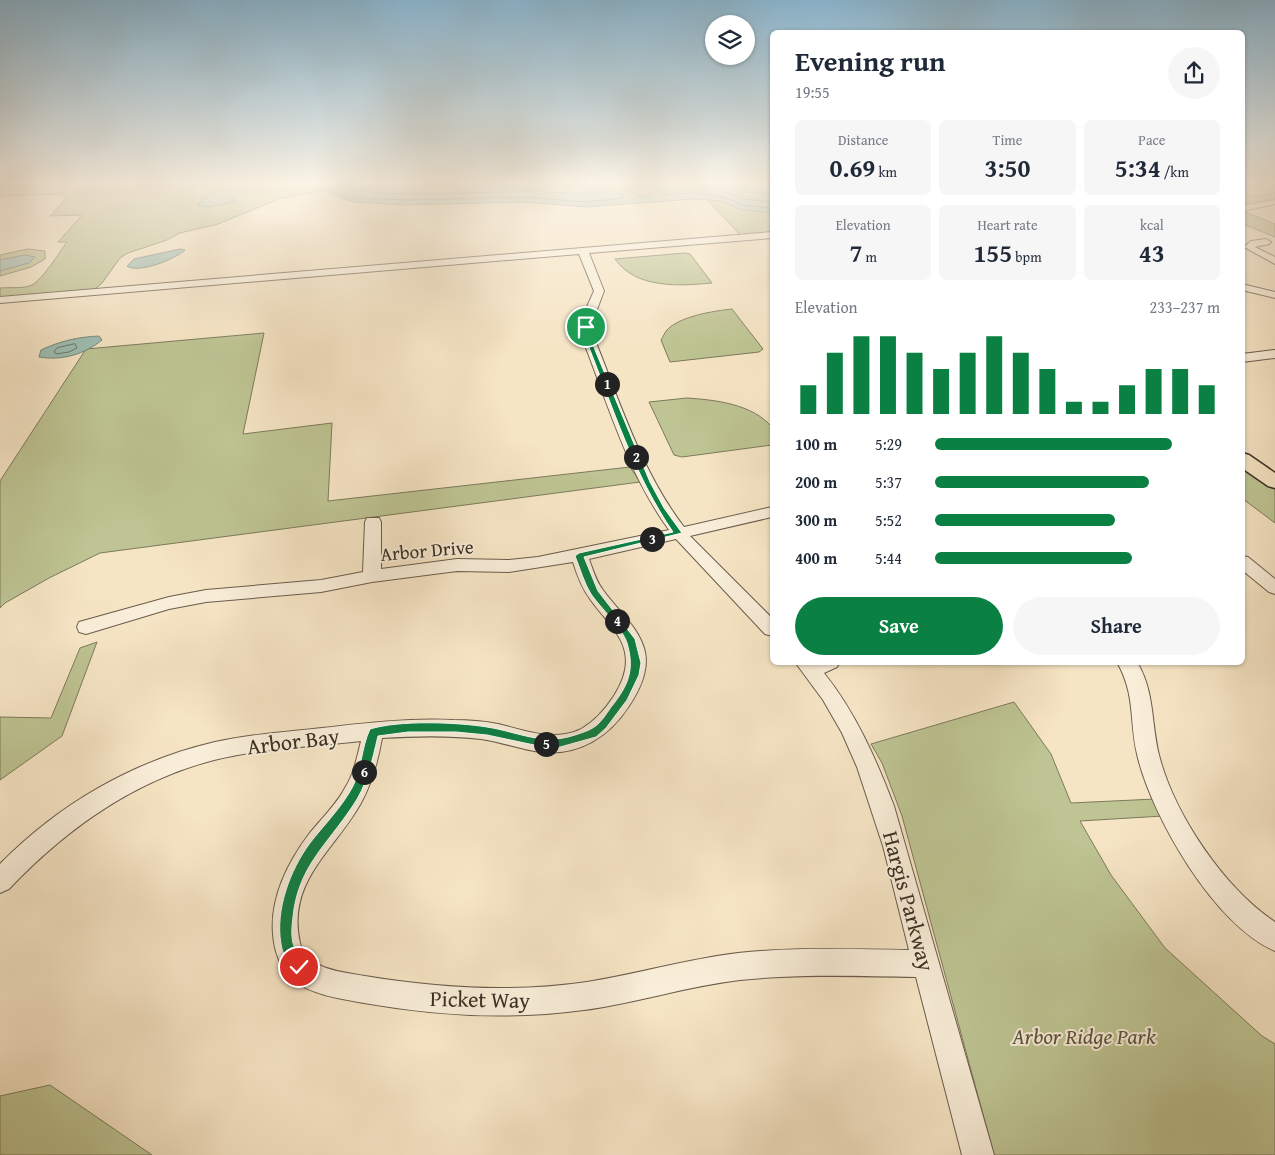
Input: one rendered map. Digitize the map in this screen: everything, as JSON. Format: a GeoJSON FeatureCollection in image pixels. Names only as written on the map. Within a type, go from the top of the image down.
{"type":"FeatureCollection","features":[{"type":"Feature","properties":{"kind":"main road"},"geometry":{"type":"LineString","coordinates":[[1245,445],[1275,465]]}},
{"type":"Feature","properties":{"kind":"main road"},"geometry":{"type":"LineString","coordinates":[[1245,461],[1275,482]]}},
{"type":"Feature","properties":{"kind":"street"},"geometry":{"type":"LineString","coordinates":[[0,300],[761,236]]}},
{"type":"Feature","properties":{"kind":"street"},"geometry":{"type":"LineString","coordinates":[[1266,242],[1254,243],[1249,247],[1275,260]]}},
{"type":"Feature","properties":{"kind":"street"},"geometry":{"type":"LineString","coordinates":[[583,250],[599,291],[587,320],[586,327],[590,345],[646,482],[678,533],[702,560],[770,627]]}},
{"type":"Feature","properties":{"kind":"street"},"geometry":{"type":"LineString","coordinates":[[1245,288],[1275,295]]}},
{"type":"Feature","properties":{"kind":"street"},"geometry":{"type":"LineString","coordinates":[[1245,358],[1275,354]]}},
{"type":"Feature","properties":{"kind":"street","name":"Arbor Drive"},"geometry":{"type":"LineString","coordinates":[[86,627],[159,605],[206,596],[304,588],[372,576],[457,565],[509,566],[579,556],[770,512]]}},
{"type":"Feature","properties":{"kind":"street"},"geometry":{"type":"LineString","coordinates":[[372,576],[373,522]]}},
{"type":"Feature","properties":{"kind":"street","name":"Arbor Bay"},"geometry":{"type":"LineString","coordinates":[[0,881],[30,852],[94,803],[156,770],[215,751],[408,728],[456,728],[487,731],[553,745],[580,739],[592,734],[603,725],[624,697],[634,675],[636,657],[627,632],[606,609],[594,592],[579,556]]}},
{"type":"Feature","properties":{"kind":"street"},"geometry":{"type":"LineString","coordinates":[[1245,563],[1275,588]]}},
{"type":"Feature","properties":{"kind":"street","name":"Hargis Parkway"},"geometry":{"type":"LineString","coordinates":[[815,665],[846,722],[871,774],[914,913],[978,1155]]}},
{"type":"Feature","properties":{"kind":"street"},"geometry":{"type":"LineString","coordinates":[[1129,665],[1140,686],[1146,746],[1153,770],[1180,830],[1198,860],[1227,900],[1246,918],[1275,938]]}},
{"type":"Feature","properties":{"kind":"street","name":"Picket Way"},"geometry":{"type":"LineString","coordinates":[[374,732],[364,774],[357,789],[303,864],[289,898],[286,930],[287,946],[299,967],[308,975],[329,983],[416,998],[496,1002],[585,996],[737,967],[833,962],[926,964]]}},
{"type":"Feature","properties":{"kind":"green space"},"geometry":{"type":"Polygon","coordinates":[[[63,236],[175,236],[128,253],[120,258],[102,283],[95,289],[0,297],[0,288],[29,286],[41,278],[67,242],[58,242],[63,236]]]}},
{"type":"Feature","properties":{"kind":"green space"},"geometry":{"type":"Polygon","coordinates":[[[28,249],[45,251],[45,259],[31,267],[0,276],[0,255],[28,249]]]}},
{"type":"Feature","properties":{"kind":"green space"},"geometry":{"type":"Polygon","coordinates":[[[690,254],[712,283],[672,285],[646,281],[624,269],[615,259],[690,254]]]}},
{"type":"Feature","properties":{"kind":"green space"},"geometry":{"type":"Polygon","coordinates":[[[732,309],[763,349],[759,352],[670,362],[661,340],[667,330],[680,321],[689,318],[732,309]]]}},
{"type":"Feature","properties":{"kind":"green space"},"geometry":{"type":"Polygon","coordinates":[[[264,333],[243,434],[332,423],[328,501],[630,467],[640,482],[100,553],[49,578],[5,603],[0,608],[0,481],[86,349],[264,333]]]}},
{"type":"Feature","properties":{"kind":"green space"},"geometry":{"type":"Polygon","coordinates":[[[687,398],[710,400],[744,408],[764,419],[770,425],[770,445],[682,457],[674,455],[649,402],[687,398]]]}},
{"type":"Feature","properties":{"kind":"green space"},"geometry":{"type":"Polygon","coordinates":[[[1245,466],[1275,487],[1275,523],[1245,500],[1245,466]]]}},
{"type":"Feature","properties":{"kind":"green space"},"geometry":{"type":"Polygon","coordinates":[[[97,642],[62,736],[0,780],[0,717],[51,718],[80,648],[97,642]]]}},
{"type":"Feature","properties":{"kind":"green space","name":"Arbor Ridge Park"},"geometry":{"type":"Polygon","coordinates":[[[1014,702],[1051,754],[1071,803],[1155,799],[1163,816],[1080,821],[1111,875],[1165,948],[1262,1036],[1275,1044],[1275,1155],[994,1155],[902,816],[882,763],[871,744],[1014,702]]]}},
{"type":"Feature","properties":{"kind":"green space"},"geometry":{"type":"Polygon","coordinates":[[[50,1085],[152,1155],[0,1155],[0,1096],[50,1085]]]}},
{"type":"Feature","properties":{"kind":"water"},"geometry":{"type":"Polygon","coordinates":[[[180,249],[185,250],[174,257],[148,267],[132,268],[127,266],[134,259],[180,249]]]}},
{"type":"Feature","properties":{"kind":"water"},"geometry":{"type":"Polygon","coordinates":[[[25,255],[35,257],[29,263],[0,271],[0,260],[25,255]]]}},
{"type":"Feature","properties":{"kind":"water"},"geometry":{"type":"Polygon","coordinates":[[[99,336],[102,340],[81,353],[56,358],[39,357],[41,350],[55,344],[76,338],[99,336]]]}},
{"type":"Feature","properties":{"kind":"route"},"geometry":{"type":"LineString","coordinates":[[299,967],[287,946],[286,930],[289,898],[303,864],[357,789],[364,774],[374,732],[408,728],[456,728],[487,731],[553,745],[567,742],[592,734],[613,715],[634,675],[636,663],[635,650],[627,632],[606,609],[594,592],[579,556],[678,533],[646,482],[590,345],[586,327]]}}]}
